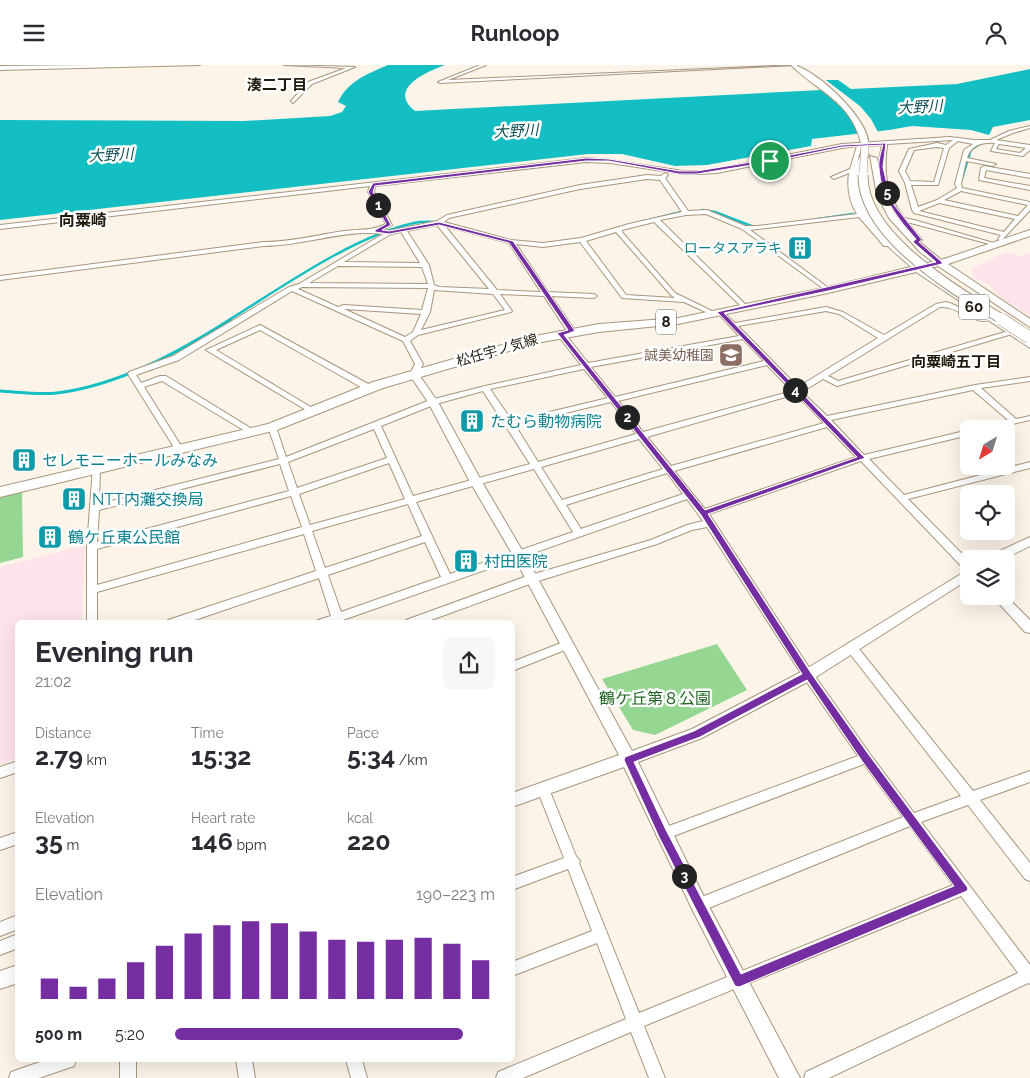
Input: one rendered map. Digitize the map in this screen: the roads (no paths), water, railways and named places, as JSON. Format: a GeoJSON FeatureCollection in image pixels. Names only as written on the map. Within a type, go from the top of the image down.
{"type":"FeatureCollection","features":[{"type":"Feature","properties":{"kind":"main road"},"geometry":{"type":"LineString","coordinates":[[798,66],[854,107],[866,121],[872,134],[863,181],[864,191],[875,216],[886,230],[921,263],[1030,338]]}},
{"type":"Feature","properties":{"kind":"main road"},"geometry":{"type":"LineString","coordinates":[[798,66],[852,113],[860,125],[869,156],[875,197],[880,209],[900,236],[927,260],[1030,330]]}},
{"type":"Feature","properties":{"kind":"main road"},"geometry":{"type":"LineString","coordinates":[[869,156],[854,171],[855,183],[864,209],[876,227],[918,268]]}},
{"type":"Feature","properties":{"kind":"main road"},"geometry":{"type":"LineString","coordinates":[[869,156],[888,209],[915,241],[940,263]]}},
{"type":"Feature","properties":{"kind":"main road","name":"松任宇ノ気線"},"geometry":{"type":"LineString","coordinates":[[0,492],[272,427],[369,388],[500,349],[566,333],[678,321],[828,290],[940,263],[1000,241],[1030,233]]}},
{"type":"Feature","properties":{"kind":"main road","name":"60"},"geometry":{"type":"LineString","coordinates":[[940,263],[1030,324]]}},
{"type":"Feature","properties":{"kind":"main road","name":"60"},"geometry":{"type":"LineString","coordinates":[[918,268],[1030,344]]}},
{"type":"Feature","properties":{"kind":"street"},"geometry":{"type":"LineString","coordinates":[[0,68],[197,65]]}},
{"type":"Feature","properties":{"kind":"street"},"geometry":{"type":"LineString","coordinates":[[286,65],[354,67],[310,83],[293,102]]}},
{"type":"Feature","properties":{"kind":"street"},"geometry":{"type":"LineString","coordinates":[[484,65],[440,82],[798,66]]}},
{"type":"Feature","properties":{"kind":"street"},"geometry":{"type":"LineString","coordinates":[[0,227],[586,160],[609,160],[670,171],[697,173],[717,171],[842,146],[958,139],[991,141],[1008,133],[1030,129]]}},
{"type":"Feature","properties":{"kind":"street"},"geometry":{"type":"LineString","coordinates":[[999,137],[993,150],[1021,155],[1030,147]]}},
{"type":"Feature","properties":{"kind":"street"},"geometry":{"type":"LineString","coordinates":[[999,137],[1030,147]]}},
{"type":"Feature","properties":{"kind":"street"},"geometry":{"type":"LineString","coordinates":[[908,183],[936,184],[947,147],[958,139]]}},
{"type":"Feature","properties":{"kind":"street"},"geometry":{"type":"LineString","coordinates":[[960,189],[958,184],[967,160],[966,150],[976,144],[975,141]]}},
{"type":"Feature","properties":{"kind":"street"},"geometry":{"type":"LineString","coordinates":[[885,143],[881,167],[889,201],[897,214],[919,240],[915,241]]}},
{"type":"Feature","properties":{"kind":"street"},"geometry":{"type":"LineString","coordinates":[[860,145],[854,171],[849,181],[853,200],[870,228],[886,245],[893,245]]}},
{"type":"Feature","properties":{"kind":"street"},"geometry":{"type":"LineString","coordinates":[[916,211],[908,183],[902,171],[912,149],[937,145],[947,147]]}},
{"type":"Feature","properties":{"kind":"street"},"geometry":{"type":"LineString","coordinates":[[967,160],[1030,171]]}},
{"type":"Feature","properties":{"kind":"street"},"geometry":{"type":"LineString","coordinates":[[1030,176],[984,168],[982,179],[1030,188]]}},
{"type":"Feature","properties":{"kind":"street"},"geometry":{"type":"LineString","coordinates":[[0,278],[264,244],[281,245],[365,230],[384,232],[403,230],[440,222],[459,214],[560,190],[647,177],[662,178],[670,171]]}},
{"type":"Feature","properties":{"kind":"street"},"geometry":{"type":"LineString","coordinates":[[834,177],[854,171]]}},
{"type":"Feature","properties":{"kind":"street"},"geometry":{"type":"LineString","coordinates":[[662,178],[686,213]]}},
{"type":"Feature","properties":{"kind":"street"},"geometry":{"type":"LineString","coordinates":[[301,285],[384,232],[389,225],[371,192],[373,184]]}},
{"type":"Feature","properties":{"kind":"street"},"geometry":{"type":"LineString","coordinates":[[897,214],[916,211],[960,189],[1030,205],[1000,241]]}},
{"type":"Feature","properties":{"kind":"street"},"geometry":{"type":"LineString","coordinates":[[939,201],[1018,218]]}},
{"type":"Feature","properties":{"kind":"street"},"geometry":{"type":"LineString","coordinates":[[916,211],[1000,241]]}},
{"type":"Feature","properties":{"kind":"street"},"geometry":{"type":"LineString","coordinates":[[440,222],[511,242],[543,245],[582,241],[619,229],[686,213],[707,212],[744,228],[828,290]]}},
{"type":"Feature","properties":{"kind":"street"},"geometry":{"type":"LineString","coordinates":[[744,228],[861,215]]}},
{"type":"Feature","properties":{"kind":"street"},"geometry":{"type":"LineString","coordinates":[[656,220],[745,307]]}},
{"type":"Feature","properties":{"kind":"street"},"geometry":{"type":"LineString","coordinates":[[902,220],[1000,241]]}},
{"type":"Feature","properties":{"kind":"street"},"geometry":{"type":"LineString","coordinates":[[406,340],[416,333],[509,311],[440,222]]}},
{"type":"Feature","properties":{"kind":"street"},"geometry":{"type":"LineString","coordinates":[[619,229],[619,232],[643,261],[673,294],[683,300],[716,312],[734,325],[792,385],[796,392],[960,558]]}},
{"type":"Feature","properties":{"kind":"street"},"geometry":{"type":"LineString","coordinates":[[403,230],[426,265],[433,283],[429,306],[416,333]]}},
{"type":"Feature","properties":{"kind":"street"},"geometry":{"type":"LineString","coordinates":[[582,241],[624,297],[683,300]]}},
{"type":"Feature","properties":{"kind":"street"},"geometry":{"type":"LineString","coordinates":[[511,242],[545,294],[566,333],[587,366],[703,513],[808,675],[866,758],[1029,976],[812,1078]]}},
{"type":"Feature","properties":{"kind":"street"},"geometry":{"type":"LineString","coordinates":[[335,264],[426,265]]}},
{"type":"Feature","properties":{"kind":"street"},"geometry":{"type":"LineString","coordinates":[[179,449],[132,374],[176,357],[199,345],[290,288],[301,285],[432,287],[437,289],[594,296]]}},
{"type":"Feature","properties":{"kind":"street"},"geometry":{"type":"LineString","coordinates":[[290,288],[406,340],[418,364],[414,374],[433,402],[476,483],[519,555],[628,760],[699,905],[790,1078]]}},
{"type":"Feature","properties":{"kind":"street"},"geometry":{"type":"LineString","coordinates":[[91,589],[476,483],[796,392],[942,304],[952,305],[980,320],[990,318]]}},
{"type":"Feature","properties":{"kind":"street"},"geometry":{"type":"LineString","coordinates":[[337,309],[344,307],[426,312]]}},
{"type":"Feature","properties":{"kind":"street"},"geometry":{"type":"LineString","coordinates":[[734,325],[826,309],[841,313],[884,338]]}},
{"type":"Feature","properties":{"kind":"street"},"geometry":{"type":"LineString","coordinates":[[244,317],[369,388]]}},
{"type":"Feature","properties":{"kind":"street"},"geometry":{"type":"LineString","coordinates":[[210,351],[260,327]]}},
{"type":"Feature","properties":{"kind":"street"},"geometry":{"type":"LineString","coordinates":[[822,375],[837,383],[1008,334]]}},
{"type":"Feature","properties":{"kind":"street"},"geometry":{"type":"LineString","coordinates":[[95,508],[283,461],[433,402],[485,388],[587,366],[744,337]]}},
{"type":"Feature","properties":{"kind":"street"},"geometry":{"type":"LineString","coordinates":[[199,345],[311,411]]}},
{"type":"Feature","properties":{"kind":"street"},"geometry":{"type":"LineString","coordinates":[[510,424],[770,362]]}},
{"type":"Feature","properties":{"kind":"street"},"geometry":{"type":"LineString","coordinates":[[140,386],[163,378],[253,432]]}},
{"type":"Feature","properties":{"kind":"street"},"geometry":{"type":"LineString","coordinates":[[560,504],[827,422],[975,387],[1030,379]]}},
{"type":"Feature","properties":{"kind":"street"},"geometry":{"type":"LineString","coordinates":[[975,387],[1013,420]]}},
{"type":"Feature","properties":{"kind":"street"},"geometry":{"type":"LineString","coordinates":[[485,388],[510,424],[579,534]]}},
{"type":"Feature","properties":{"kind":"street"},"geometry":{"type":"LineString","coordinates":[[1015,421],[1030,419]]}},
{"type":"Feature","properties":{"kind":"street"},"geometry":{"type":"LineString","coordinates":[[376,425],[447,579]]}},
{"type":"Feature","properties":{"kind":"street"},"geometry":{"type":"LineString","coordinates":[[272,427],[338,620],[447,579],[689,495]]}},
{"type":"Feature","properties":{"kind":"street"},"geometry":{"type":"LineString","coordinates":[[703,513],[862,458],[960,433]]}},
{"type":"Feature","properties":{"kind":"street"},"geometry":{"type":"LineString","coordinates":[[92,547],[293,493],[392,459]]}},
{"type":"Feature","properties":{"kind":"street"},"geometry":{"type":"LineString","coordinates":[[902,498],[1025,466],[1030,475]]}},
{"type":"Feature","properties":{"kind":"street"},"geometry":{"type":"LineString","coordinates":[[92,620],[92,547],[96,469]]}},
{"type":"Feature","properties":{"kind":"street"},"geometry":{"type":"LineString","coordinates":[[418,620],[531,579],[654,541],[690,527],[709,523]]}},
{"type":"Feature","properties":{"kind":"street"},"geometry":{"type":"LineString","coordinates":[[181,620],[427,538]]}},
{"type":"Feature","properties":{"kind":"street"},"geometry":{"type":"LineString","coordinates":[[1012,550],[1030,541]]}},
{"type":"Feature","properties":{"kind":"street"},"geometry":{"type":"LineString","coordinates":[[515,799],[697,734],[808,675],[960,579]]}},
{"type":"Feature","properties":{"kind":"street"},"geometry":{"type":"LineString","coordinates":[[1008,605],[1028,624]]}},
{"type":"Feature","properties":{"kind":"street"},"geometry":{"type":"LineString","coordinates":[[515,666],[566,645]]}},
{"type":"Feature","properties":{"kind":"street"},"geometry":{"type":"LineString","coordinates":[[851,647],[1030,873]]}},
{"type":"Feature","properties":{"kind":"street"},"geometry":{"type":"LineString","coordinates":[[663,834],[866,758]]}},
{"type":"Feature","properties":{"kind":"street"},"geometry":{"type":"LineString","coordinates":[[0,773],[15,767]]}},
{"type":"Feature","properties":{"kind":"street"},"geometry":{"type":"LineString","coordinates":[[699,905],[913,819],[1030,776]]}},
{"type":"Feature","properties":{"kind":"street"},"geometry":{"type":"LineString","coordinates":[[544,789],[574,861],[600,935],[657,1078]]}},
{"type":"Feature","properties":{"kind":"street"},"geometry":{"type":"LineString","coordinates":[[0,844],[15,839]]}},
{"type":"Feature","properties":{"kind":"street"},"geometry":{"type":"LineString","coordinates":[[515,883],[574,861]]}},
{"type":"Feature","properties":{"kind":"street"},"geometry":{"type":"LineString","coordinates":[[504,1078],[634,1021],[739,981],[963,888]]}},
{"type":"Feature","properties":{"kind":"street"},"geometry":{"type":"LineString","coordinates":[[0,929],[15,923]]}},
{"type":"Feature","properties":{"kind":"street"},"geometry":{"type":"LineString","coordinates":[[515,968],[600,935]]}},
{"type":"Feature","properties":{"kind":"street"},"geometry":{"type":"LineString","coordinates":[[0,948],[15,942]]}},
{"type":"Feature","properties":{"kind":"street"},"geometry":{"type":"LineString","coordinates":[[0,980],[15,975]]}},
{"type":"Feature","properties":{"kind":"street"},"geometry":{"type":"LineString","coordinates":[[17,1078],[62,1062]]}},
{"type":"Feature","properties":{"kind":"street"},"geometry":{"type":"LineString","coordinates":[[128,1062],[128,1078]]}},
{"type":"Feature","properties":{"kind":"street"},"geometry":{"type":"LineString","coordinates":[[244,1062],[246,1078]]}},
{"type":"Feature","properties":{"kind":"street"},"geometry":{"type":"LineString","coordinates":[[355,1062],[359,1078]]}},
{"type":"Feature","properties":{"kind":"water","name":"大野川"},"geometry":{"type":"Polygon","coordinates":[[[388,65],[445,65],[428,72],[412,82],[407,89],[405,96],[407,103],[415,111],[821,90],[808,80],[838,80],[851,89],[957,84],[1030,69],[1030,120],[993,127],[989,135],[971,130],[912,126],[812,139],[811,146],[707,165],[675,166],[622,154],[588,154],[0,220],[0,120],[244,121],[330,116],[342,112],[346,106],[338,102],[353,83],[388,65]]]}},
{"type":"Feature","properties":{"kind":"waterway"},"geometry":{"type":"LineString","coordinates":[[963,176],[971,150],[982,143]]}},
{"type":"Feature","properties":{"kind":"waterway"},"geometry":{"type":"LineString","coordinates":[[961,181],[963,175]]}},
{"type":"Feature","properties":{"kind":"waterway"},"geometry":{"type":"LineString","coordinates":[[702,210],[715,212],[754,227]]}},
{"type":"Feature","properties":{"kind":"waterway"},"geometry":{"type":"LineString","coordinates":[[614,229],[681,212]]}},
{"type":"Feature","properties":{"kind":"waterway"},"geometry":{"type":"LineString","coordinates":[[818,219],[853,214]]}},
{"type":"Feature","properties":{"kind":"waterway"},"geometry":{"type":"LineString","coordinates":[[229,320],[295,278],[367,239],[414,223],[441,222]]}},
{"type":"Feature","properties":{"kind":"waterway"},"geometry":{"type":"LineString","coordinates":[[0,391],[36,394],[57,393],[103,383],[170,355],[231,319]]}},
{"type":"Feature","properties":{"kind":"place","name":"ロータスアラキ"},"geometry":{"type":"Point","coordinates":[800,248]}},
{"type":"Feature","properties":{"kind":"place","name":"誠美幼稚園"},"geometry":{"type":"Point","coordinates":[731,355]}},
{"type":"Feature","properties":{"kind":"place","name":"たむら動物病院"},"geometry":{"type":"Point","coordinates":[472,421]}},
{"type":"Feature","properties":{"kind":"place","name":"セレモニーホールみなみ"},"geometry":{"type":"Point","coordinates":[24,460]}},
{"type":"Feature","properties":{"kind":"place","name":"NTT内灘交換局"},"geometry":{"type":"Point","coordinates":[74,499]}},
{"type":"Feature","properties":{"kind":"place","name":"鶴ケ丘東公民館"},"geometry":{"type":"Point","coordinates":[50,537]}},
{"type":"Feature","properties":{"kind":"place","name":"村田医院"},"geometry":{"type":"Point","coordinates":[466,561]}},
{"type":"Feature","properties":{"kind":"district","name":"湊二丁目"},"geometry":{"type":"Point","coordinates":[277,85]}},
{"type":"Feature","properties":{"kind":"district","name":"向粟崎"},"geometry":{"type":"Point","coordinates":[83,220]}},
{"type":"Feature","properties":{"kind":"district","name":"向粟崎五丁目"},"geometry":{"type":"Point","coordinates":[956,362]}},
{"type":"Feature","properties":{"kind":"park label","name":"鶴ケ丘第８公園"},"geometry":{"type":"Point","coordinates":[655,698]}}]}
